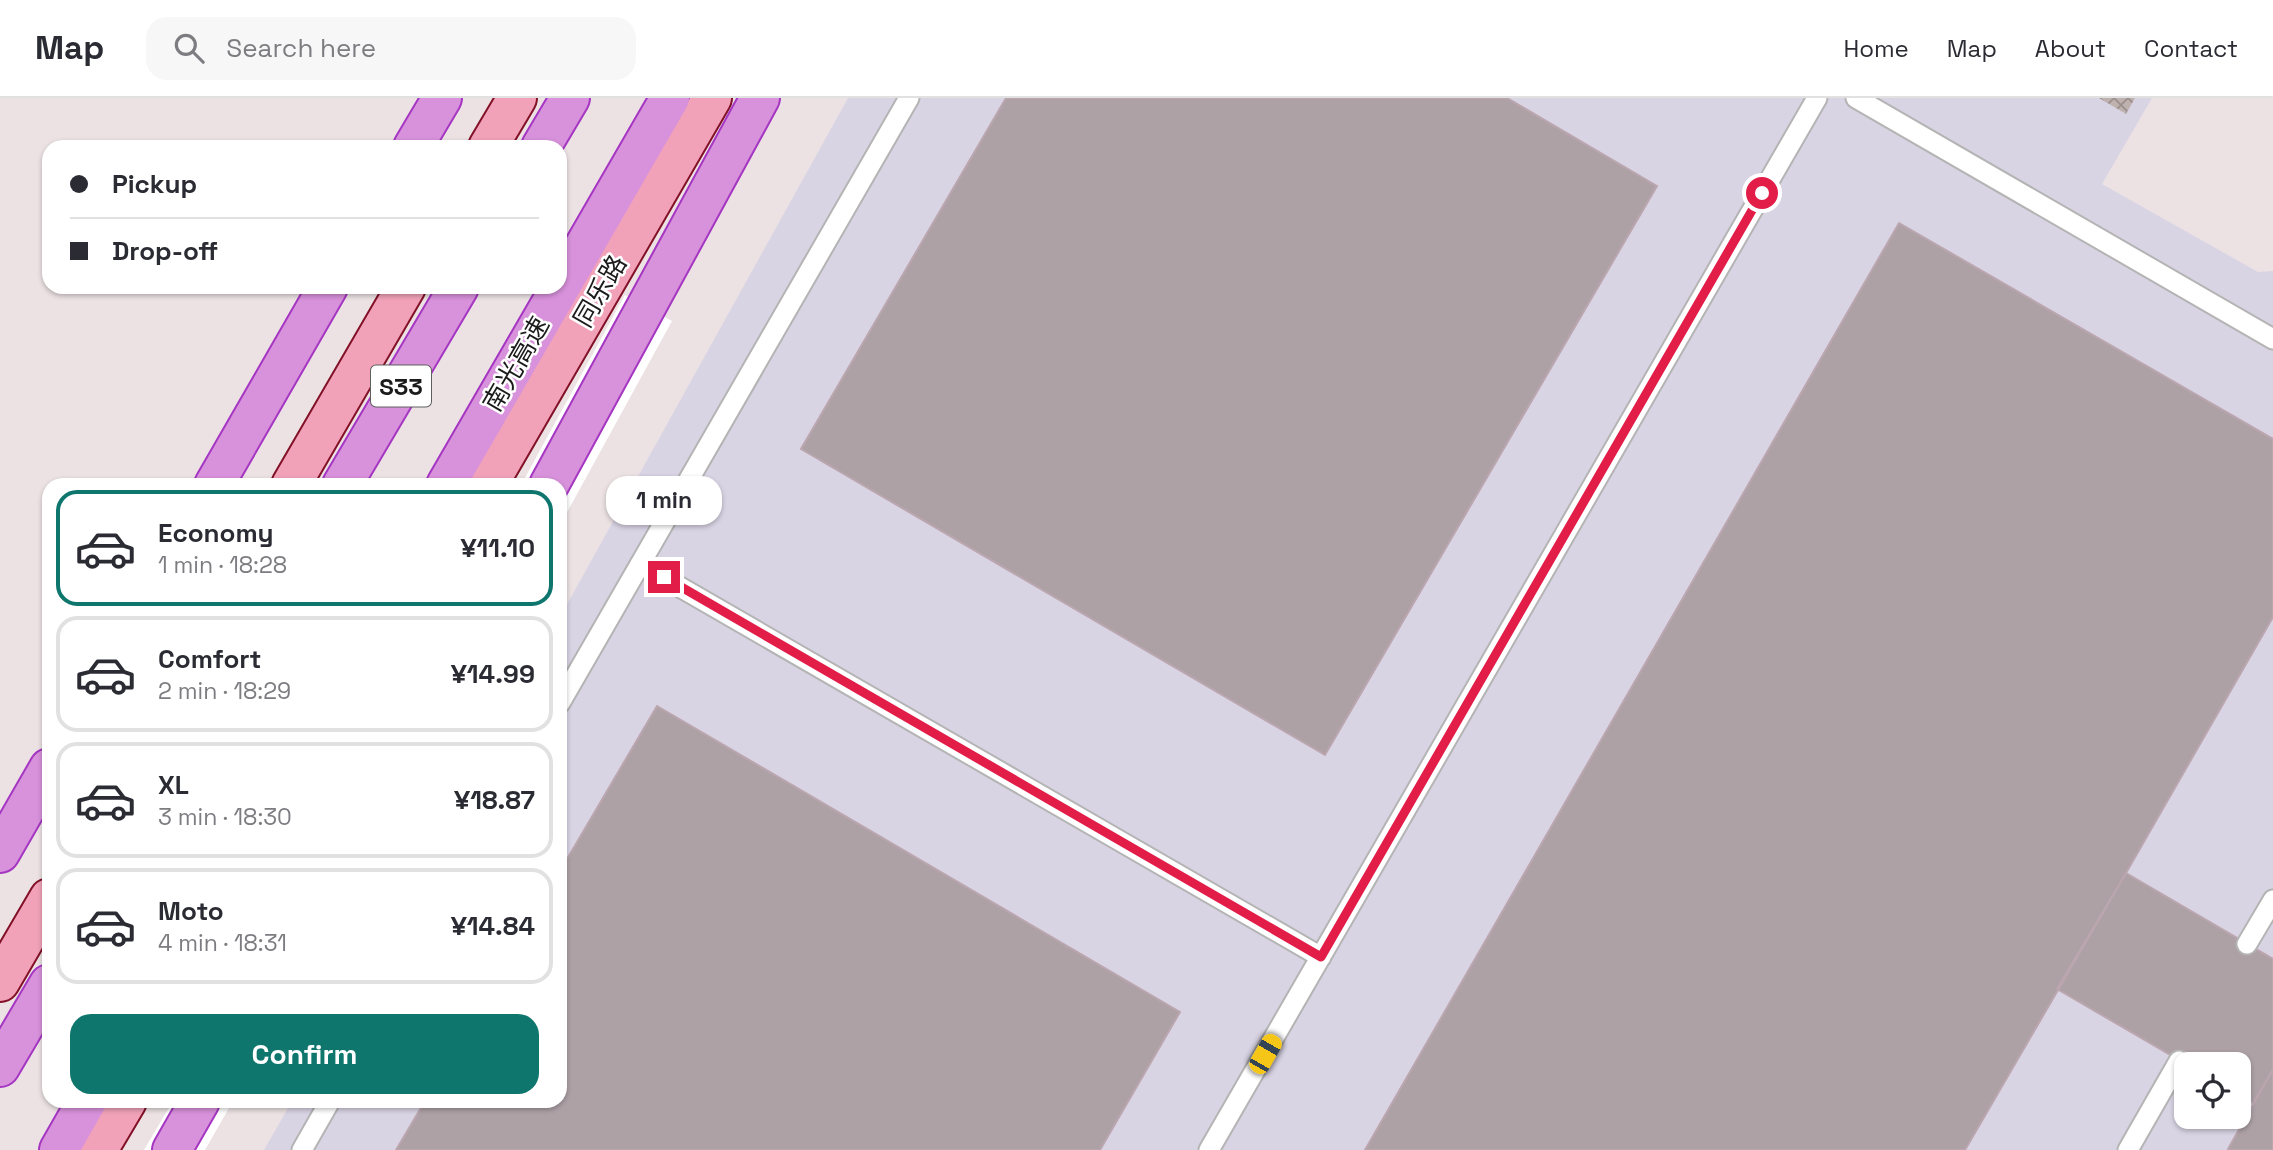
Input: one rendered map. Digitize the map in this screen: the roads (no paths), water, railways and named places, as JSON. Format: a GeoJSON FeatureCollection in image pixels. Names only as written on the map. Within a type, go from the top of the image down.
{"type":"FeatureCollection","features":[{"type":"Feature","properties":{"kind":"highway"},"geometry":{"type":"LineString","coordinates":[[417,140],[442,98]]}},
{"type":"Feature","properties":{"kind":"highway"},"geometry":{"type":"LineString","coordinates":[[545,140],[570,98]]}},
{"type":"Feature","properties":{"kind":"highway","name":"南光高速"},"geometry":{"type":"LineString","coordinates":[[567,276],[670,98]]}},
{"type":"Feature","properties":{"kind":"highway"},"geometry":{"type":"LineString","coordinates":[[553,478],[760,98]]}},
{"type":"Feature","properties":{"kind":"highway"},"geometry":{"type":"LineString","coordinates":[[218,478],[324,294]]}},
{"type":"Feature","properties":{"kind":"highway","name":"S33"},"geometry":{"type":"LineString","coordinates":[[346,478],[455,294]]}},
{"type":"Feature","properties":{"kind":"highway","name":"南光高速"},"geometry":{"type":"LineString","coordinates":[[450,478],[557,294]]}},
{"type":"Feature","properties":{"kind":"highway"},"geometry":{"type":"LineString","coordinates":[[0,853],[42,780]]}},
{"type":"Feature","properties":{"kind":"highway"},"geometry":{"type":"LineString","coordinates":[[0,1067],[42,996]]}},
{"type":"Feature","properties":{"kind":"highway"},"geometry":{"type":"LineString","coordinates":[[59,1150],[84,1108]]}},
{"type":"Feature","properties":{"kind":"highway"},"geometry":{"type":"LineString","coordinates":[[172,1150],[196,1108]]}},
{"type":"Feature","properties":{"kind":"main road"},"geometry":{"type":"LineString","coordinates":[[492,140],[517,98]]}},
{"type":"Feature","properties":{"kind":"main road","name":"同乐路"},"geometry":{"type":"LineString","coordinates":[[492,478],[712,98]]}},
{"type":"Feature","properties":{"kind":"main road"},"geometry":{"type":"LineString","coordinates":[[295,478],[402,294]]}},
{"type":"Feature","properties":{"kind":"main road"},"geometry":{"type":"LineString","coordinates":[[0,982],[42,910]]}},
{"type":"Feature","properties":{"kind":"main road"},"geometry":{"type":"LineString","coordinates":[[98,1150],[123,1108]]}},
{"type":"Feature","properties":{"kind":"lane"},"geometry":{"type":"LineString","coordinates":[[567,691],[909,98]]}},
{"type":"Feature","properties":{"kind":"lane"},"geometry":{"type":"LineString","coordinates":[[1209,1150],[1817,98]]}},
{"type":"Feature","properties":{"kind":"lane"},"geometry":{"type":"LineString","coordinates":[[1856,98],[2273,339]]}},
{"type":"Feature","properties":{"kind":"lane"},"geometry":{"type":"LineString","coordinates":[[640,564],[1321,957]]}},
{"type":"Feature","properties":{"kind":"lane"},"geometry":{"type":"LineString","coordinates":[[2247,944],[2273,900]]}},
{"type":"Feature","properties":{"kind":"lane"},"geometry":{"type":"LineString","coordinates":[[2128,1150],[2174,1070]]}},
{"type":"Feature","properties":{"kind":"lane"},"geometry":{"type":"LineString","coordinates":[[302,1150],[326,1108]]}}]}
